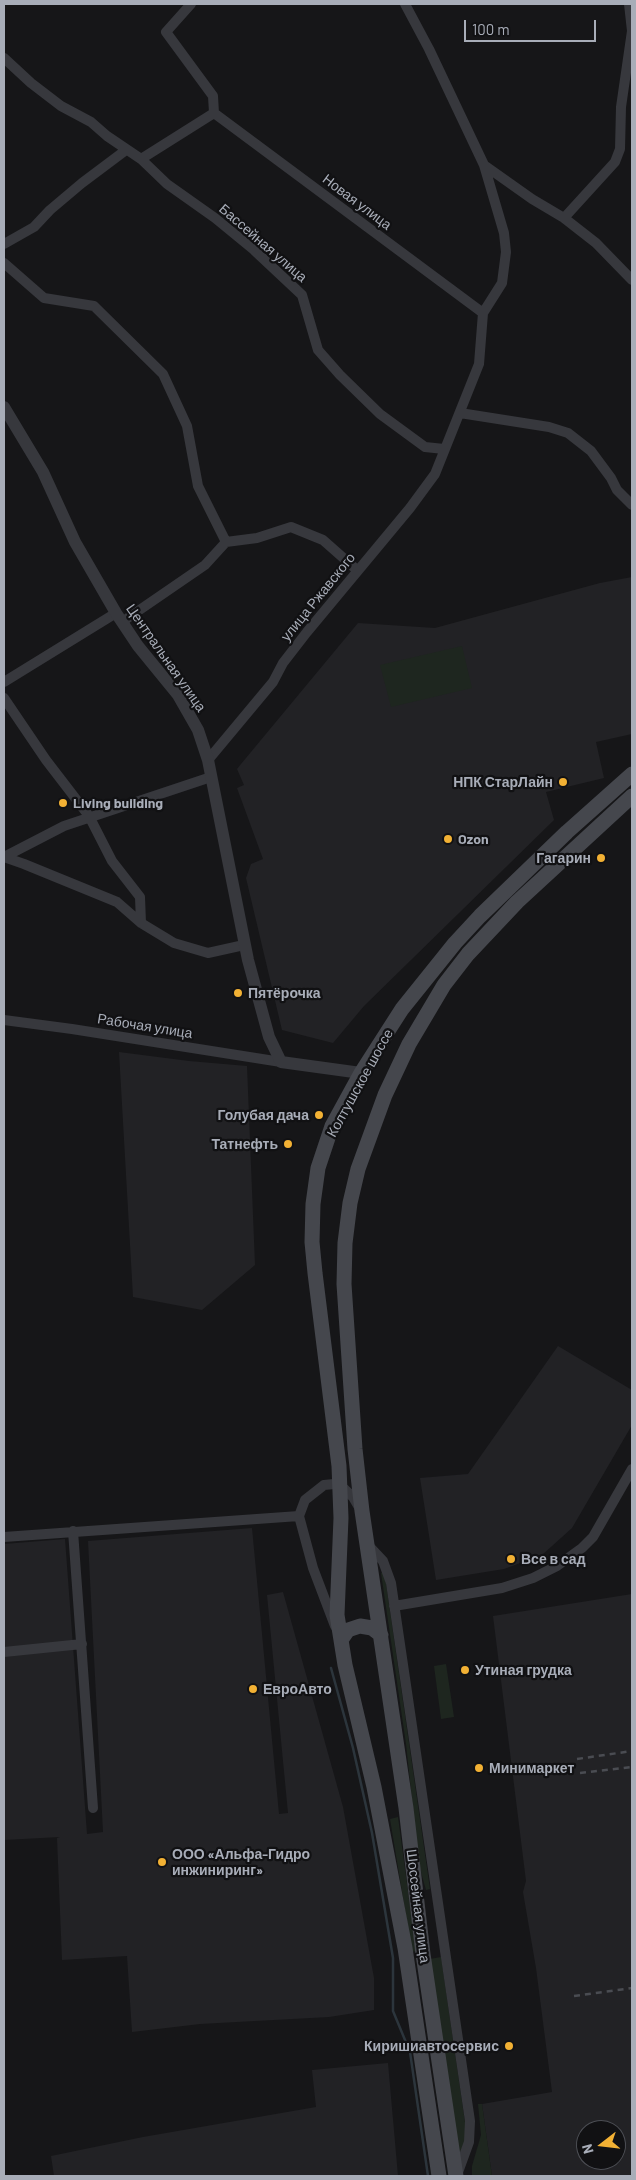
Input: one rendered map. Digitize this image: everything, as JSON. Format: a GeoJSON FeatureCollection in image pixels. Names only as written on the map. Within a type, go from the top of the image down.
{"type":"FeatureCollection","features":[{"type":"Feature","properties":{"kind":"main road","name":"Колтушское шоссе"},"geometry":{"type":"LineString","coordinates":[[341,1640],[337,1598],[341,1518],[340,1486],[312,1242],[313,1211],[318,1168],[332,1126],[361,1073],[402,1009],[455,943],[567,832],[632,774]]}},
{"type":"Feature","properties":{"kind":"main road","name":"Колтушское шоссе"},"geometry":{"type":"LineString","coordinates":[[381,1635],[362,1512],[353,1428],[344,1284],[345,1243],[350,1203],[369,1135],[384,1095],[409,1044],[444,985],[468,954],[517,902],[632,796]]}},
{"type":"Feature","properties":{"kind":"main road"},"geometry":{"type":"LineString","coordinates":[[341,1640],[348,1630],[360,1626],[372,1628],[381,1635]]}},
{"type":"Feature","properties":{"kind":"main road","name":"Шоссейная улица"},"geometry":{"type":"LineString","coordinates":[[381,1635],[406,1808],[423,1954],[456,2176]]}},
{"type":"Feature","properties":{"kind":"main road","name":"Шоссейная улица"},"geometry":{"type":"LineString","coordinates":[[341,1640],[374,1787],[403,1938],[439,2176]]}},
{"type":"Feature","properties":{"kind":"street"},"geometry":{"type":"LineString","coordinates":[[141,158],[214,114],[213,96],[166,32],[191,4]]}},
{"type":"Feature","properties":{"kind":"street"},"geometry":{"type":"LineString","coordinates":[[405,4],[429,49],[484,165],[504,234],[506,252],[502,283],[483,313]]}},
{"type":"Feature","properties":{"kind":"street"},"geometry":{"type":"LineString","coordinates":[[564,218],[615,162],[620,149],[621,107],[632,31],[629,4]]}},
{"type":"Feature","properties":{"kind":"street","name":"Бассейная улица"},"geometry":{"type":"LineString","coordinates":[[4,58],[31,83],[61,106],[91,122],[126,150],[141,158],[167,184],[215,218],[254,250],[302,295],[318,350],[380,414],[424,447],[444,449]]}},
{"type":"Feature","properties":{"kind":"street","name":"Новая улица"},"geometry":{"type":"LineString","coordinates":[[214,114],[483,313]]}},
{"type":"Feature","properties":{"kind":"street"},"geometry":{"type":"LineString","coordinates":[[4,244],[34,227],[50,210],[82,183],[126,150]]}},
{"type":"Feature","properties":{"kind":"street"},"geometry":{"type":"LineString","coordinates":[[484,165],[532,200],[564,218],[596,243],[632,280]]}},
{"type":"Feature","properties":{"kind":"street"},"geometry":{"type":"LineString","coordinates":[[4,263],[44,298],[94,306],[163,374],[187,426],[198,486],[226,542]]}},
{"type":"Feature","properties":{"kind":"street","name":"улица Ржавского"},"geometry":{"type":"LineString","coordinates":[[208,760],[273,682],[283,664],[357,570],[420,496],[435,474],[479,364],[483,313]]}},
{"type":"Feature","properties":{"kind":"street","name":"Центральная улица"},"geometry":{"type":"LineString","coordinates":[[4,407],[43,472],[75,542],[119,618],[153,665],[178,695],[198,730],[208,760],[244,945],[269,1037],[281,1062]]}},
{"type":"Feature","properties":{"kind":"street"},"geometry":{"type":"LineString","coordinates":[[460,413],[549,427],[568,434],[591,451],[611,478],[617,490],[632,505]]}},
{"type":"Feature","properties":{"kind":"street"},"geometry":{"type":"LineString","coordinates":[[4,682],[119,618],[205,565],[226,542],[257,538],[291,527],[323,540],[357,570]]}},
{"type":"Feature","properties":{"kind":"street"},"geometry":{"type":"LineString","coordinates":[[4,698],[46,760],[89,816],[112,861],[140,897],[141,923]]}},
{"type":"Feature","properties":{"kind":"street"},"geometry":{"type":"LineString","coordinates":[[4,857],[64,826],[89,816],[211,777]]}},
{"type":"Feature","properties":{"kind":"street"},"geometry":{"type":"LineString","coordinates":[[4,857],[117,902],[141,923],[174,943],[208,953],[244,945]]}},
{"type":"Feature","properties":{"kind":"street","name":"Рабочая улица"},"geometry":{"type":"LineString","coordinates":[[4,1020],[281,1062]]}},
{"type":"Feature","properties":{"kind":"street"},"geometry":{"type":"LineString","coordinates":[[281,1062],[361,1073]]}},
{"type":"Feature","properties":{"kind":"street"},"geometry":{"type":"LineString","coordinates":[[394,1606],[502,1588],[533,1578],[557,1566],[582,1548],[593,1537],[632,1469]]}},
{"type":"Feature","properties":{"kind":"street"},"geometry":{"type":"LineString","coordinates":[[340,1486],[334,1484],[324,1485],[315,1491],[305,1500],[299,1516],[316,1576],[341,1640]]}},
{"type":"Feature","properties":{"kind":"street","name":"Колтушское шоссе"},"geometry":{"type":"LineString","coordinates":[[340,1486],[353,1497],[362,1512]]}},
{"type":"Feature","properties":{"kind":"street"},"geometry":{"type":"LineString","coordinates":[[4,1537],[299,1516]]}},
{"type":"Feature","properties":{"kind":"street"},"geometry":{"type":"LineString","coordinates":[[73,1531],[92,1808]]}},
{"type":"Feature","properties":{"kind":"street"},"geometry":{"type":"LineString","coordinates":[[368,1545],[383,1561],[388,1571],[470,2121],[469,2142],[456,2176]]}},
{"type":"Feature","properties":{"kind":"street"},"geometry":{"type":"LineString","coordinates":[[4,1652],[82,1644]]}},
{"type":"Feature","properties":{"kind":"shaded area"},"geometry":{"type":"Polygon","coordinates":[[[632,577],[632,734],[596,742],[604,778],[546,792],[554,820],[364,1006],[333,1043],[282,1030],[246,878],[251,864],[263,859],[237,788],[244,785],[237,769],[358,623],[435,628],[600,583],[632,577]]]}},
{"type":"Feature","properties":{"kind":"shaded area"},"geometry":{"type":"Polygon","coordinates":[[[462,646],[472,688],[391,707],[380,665],[462,646]]]}},
{"type":"Feature","properties":{"kind":"shaded area"},"geometry":{"type":"Polygon","coordinates":[[[119,1052],[247,1066],[255,1265],[202,1310],[133,1297],[119,1052]]]}},
{"type":"Feature","properties":{"kind":"shaded area","name":"Все в сад"},"geometry":{"type":"Polygon","coordinates":[[[558,1346],[632,1390],[632,1425],[572,1528],[542,1555],[504,1569],[436,1580],[420,1478],[468,1474],[558,1346]]]}},
{"type":"Feature","properties":{"kind":"shaded area"},"geometry":{"type":"Polygon","coordinates":[[[252,1528],[279,1814],[288,1813],[267,1595],[283,1592],[343,1807],[374,1978],[374,2010],[329,2017],[200,2024],[132,2032],[127,1956],[62,1960],[57,1838],[60,1837],[4,1840],[4,1544],[65,1539],[87,1834],[103,1832],[88,1541],[252,1528]]]}},
{"type":"Feature","properties":{"kind":"shaded area"},"geometry":{"type":"Polygon","coordinates":[[[383,1572],[430,1889],[426,1890],[419,1865],[406,1744],[381,1573],[383,1572]]]}},
{"type":"Feature","properties":{"kind":"shaded area"},"geometry":{"type":"Polygon","coordinates":[[[632,1594],[632,2176],[492,2176],[482,2104],[552,2092],[536,1968],[523,1892],[526,1881],[493,1616],[632,1594]]]}},
{"type":"Feature","properties":{"kind":"shaded area"},"geometry":{"type":"Polygon","coordinates":[[[446,1664],[454,1717],[441,1719],[434,1666],[446,1664]]]}},
{"type":"Feature","properties":{"kind":"shaded area"},"geometry":{"type":"Polygon","coordinates":[[[398,1817],[416,1951],[412,1952],[390,1819],[398,1817]]]}},
{"type":"Feature","properties":{"kind":"shaded area"},"geometry":{"type":"Polygon","coordinates":[[[441,1957],[465,2122],[466,2138],[459,2156],[430,1959],[441,1957]]]}},
{"type":"Feature","properties":{"kind":"shaded area"},"geometry":{"type":"Polygon","coordinates":[[[388,2063],[398,2176],[54,2176],[51,2156],[143,2137],[316,2107],[312,2070],[388,2063]]]}},
{"type":"Feature","properties":{"kind":"shaded area"},"geometry":{"type":"Polygon","coordinates":[[[478,2104],[482,2104],[492,2176],[472,2176],[472,2166],[481,2135],[478,2104]]]}},
{"type":"Feature","properties":{"kind":"waterway"},"geometry":{"type":"LineString","coordinates":[[331,1668],[353,1748],[372,1833],[393,1958],[393,2011],[410,2052],[428,2176]]}},
{"type":"Feature","properties":{"kind":"railway"},"geometry":{"type":"LineString","coordinates":[[577,1759],[632,1751]]}},
{"type":"Feature","properties":{"kind":"railway"},"geometry":{"type":"LineString","coordinates":[[580,1773],[632,1767]]}},
{"type":"Feature","properties":{"kind":"railway"},"geometry":{"type":"LineString","coordinates":[[574,1996],[632,1988]]}},
{"type":"Feature","properties":{"kind":"place","name":"НПК СтарЛайн"},"geometry":{"type":"Point","coordinates":[563,782]}},
{"type":"Feature","properties":{"kind":"place","name":"Living building"},"geometry":{"type":"Point","coordinates":[63,803]}},
{"type":"Feature","properties":{"kind":"place","name":"Ozon"},"geometry":{"type":"Point","coordinates":[448,839]}},
{"type":"Feature","properties":{"kind":"place","name":"Гагарин"},"geometry":{"type":"Point","coordinates":[601,858]}},
{"type":"Feature","properties":{"kind":"place","name":"Пятёрочка"},"geometry":{"type":"Point","coordinates":[238,993]}},
{"type":"Feature","properties":{"kind":"place","name":"Голубая дача"},"geometry":{"type":"Point","coordinates":[319,1115]}},
{"type":"Feature","properties":{"kind":"place","name":"Татнефть"},"geometry":{"type":"Point","coordinates":[288,1144]}},
{"type":"Feature","properties":{"kind":"place","name":"Все в сад"},"geometry":{"type":"Point","coordinates":[511,1559]}},
{"type":"Feature","properties":{"kind":"place","name":"Утиная грудка"},"geometry":{"type":"Point","coordinates":[465,1670]}},
{"type":"Feature","properties":{"kind":"place","name":"ЕвроАвто"},"geometry":{"type":"Point","coordinates":[253,1689]}},
{"type":"Feature","properties":{"kind":"place","name":"Минимаркет"},"geometry":{"type":"Point","coordinates":[479,1768]}},
{"type":"Feature","properties":{"kind":"place","name":"ООО «Альфа-Гидро инжиниринг»"},"geometry":{"type":"Point","coordinates":[162,1862]}},
{"type":"Feature","properties":{"kind":"place","name":"Киришиавтосервис"},"geometry":{"type":"Point","coordinates":[509,2046]}}]}
